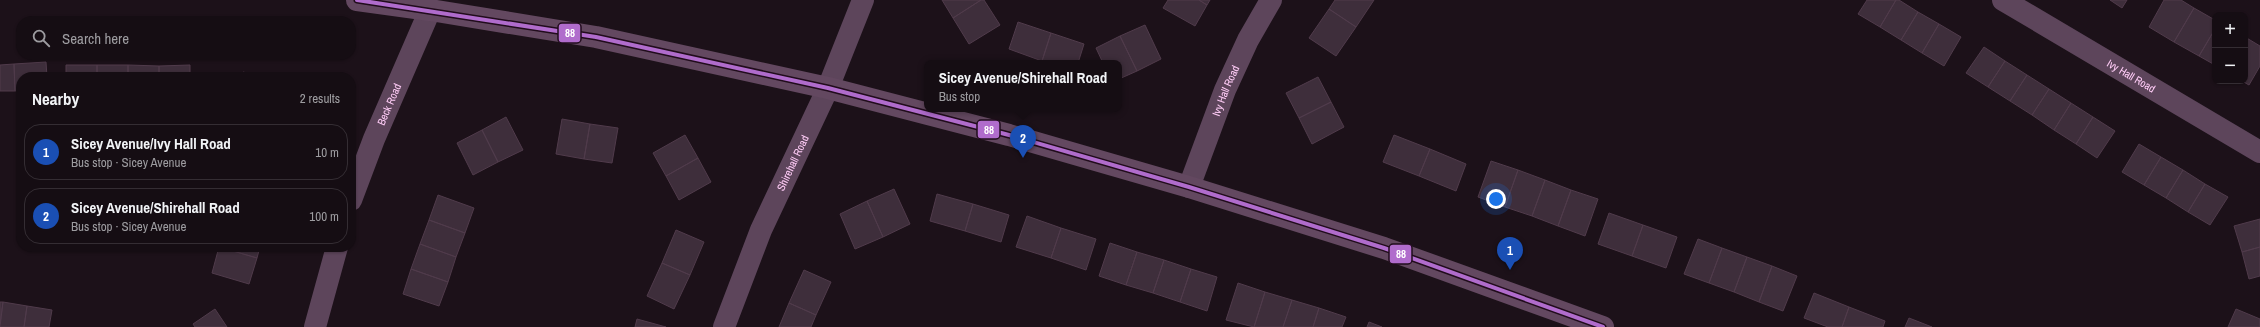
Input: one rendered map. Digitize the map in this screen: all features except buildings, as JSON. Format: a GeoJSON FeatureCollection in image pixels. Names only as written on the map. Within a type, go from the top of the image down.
{"type":"FeatureCollection","features":[{"type":"Feature","properties":{"kind":"street"},"geometry":{"type":"LineString","coordinates":[[357,0],[430,10],[456,7],[828,88],[1009,135],[1189,187],[1384,248],[1603,327]]}},
{"type":"Feature","properties":{"kind":"street","name":"Shirehall Road"},"geometry":{"type":"LineString","coordinates":[[724,327],[761,230],[828,88],[863,0]]}},
{"type":"Feature","properties":{"kind":"street","name":"Ivy Hall Road"},"geometry":{"type":"LineString","coordinates":[[1189,187],[1225,90],[1248,40],[1271,0]]}},
{"type":"Feature","properties":{"kind":"street","name":"Ivy Hall Road"},"geometry":{"type":"LineString","coordinates":[[2003,0],[2260,152]]}},
{"type":"Feature","properties":{"kind":"street","name":"Beck Road"},"geometry":{"type":"LineString","coordinates":[[356,187],[374,139],[430,10]]}},
{"type":"Feature","properties":{"kind":"street"},"geometry":{"type":"LineString","coordinates":[[315,327],[336,252]]}},
{"type":"Feature","properties":{"kind":"transit line","name":"88"},"geometry":{"type":"LineString","coordinates":[[357,0],[596,37],[828,88],[1009,135],[1189,187],[1384,248],[1603,327]]}},
{"type":"Feature","properties":{"kind":"place","name":"Sicey Avenue/Shirehall Road"},"geometry":{"type":"Point","coordinates":[1023,158]}},
{"type":"Feature","properties":{"kind":"place","name":"Sicey Avenue/Ivy Hall Road"},"geometry":{"type":"Point","coordinates":[1510,270]}}]}
